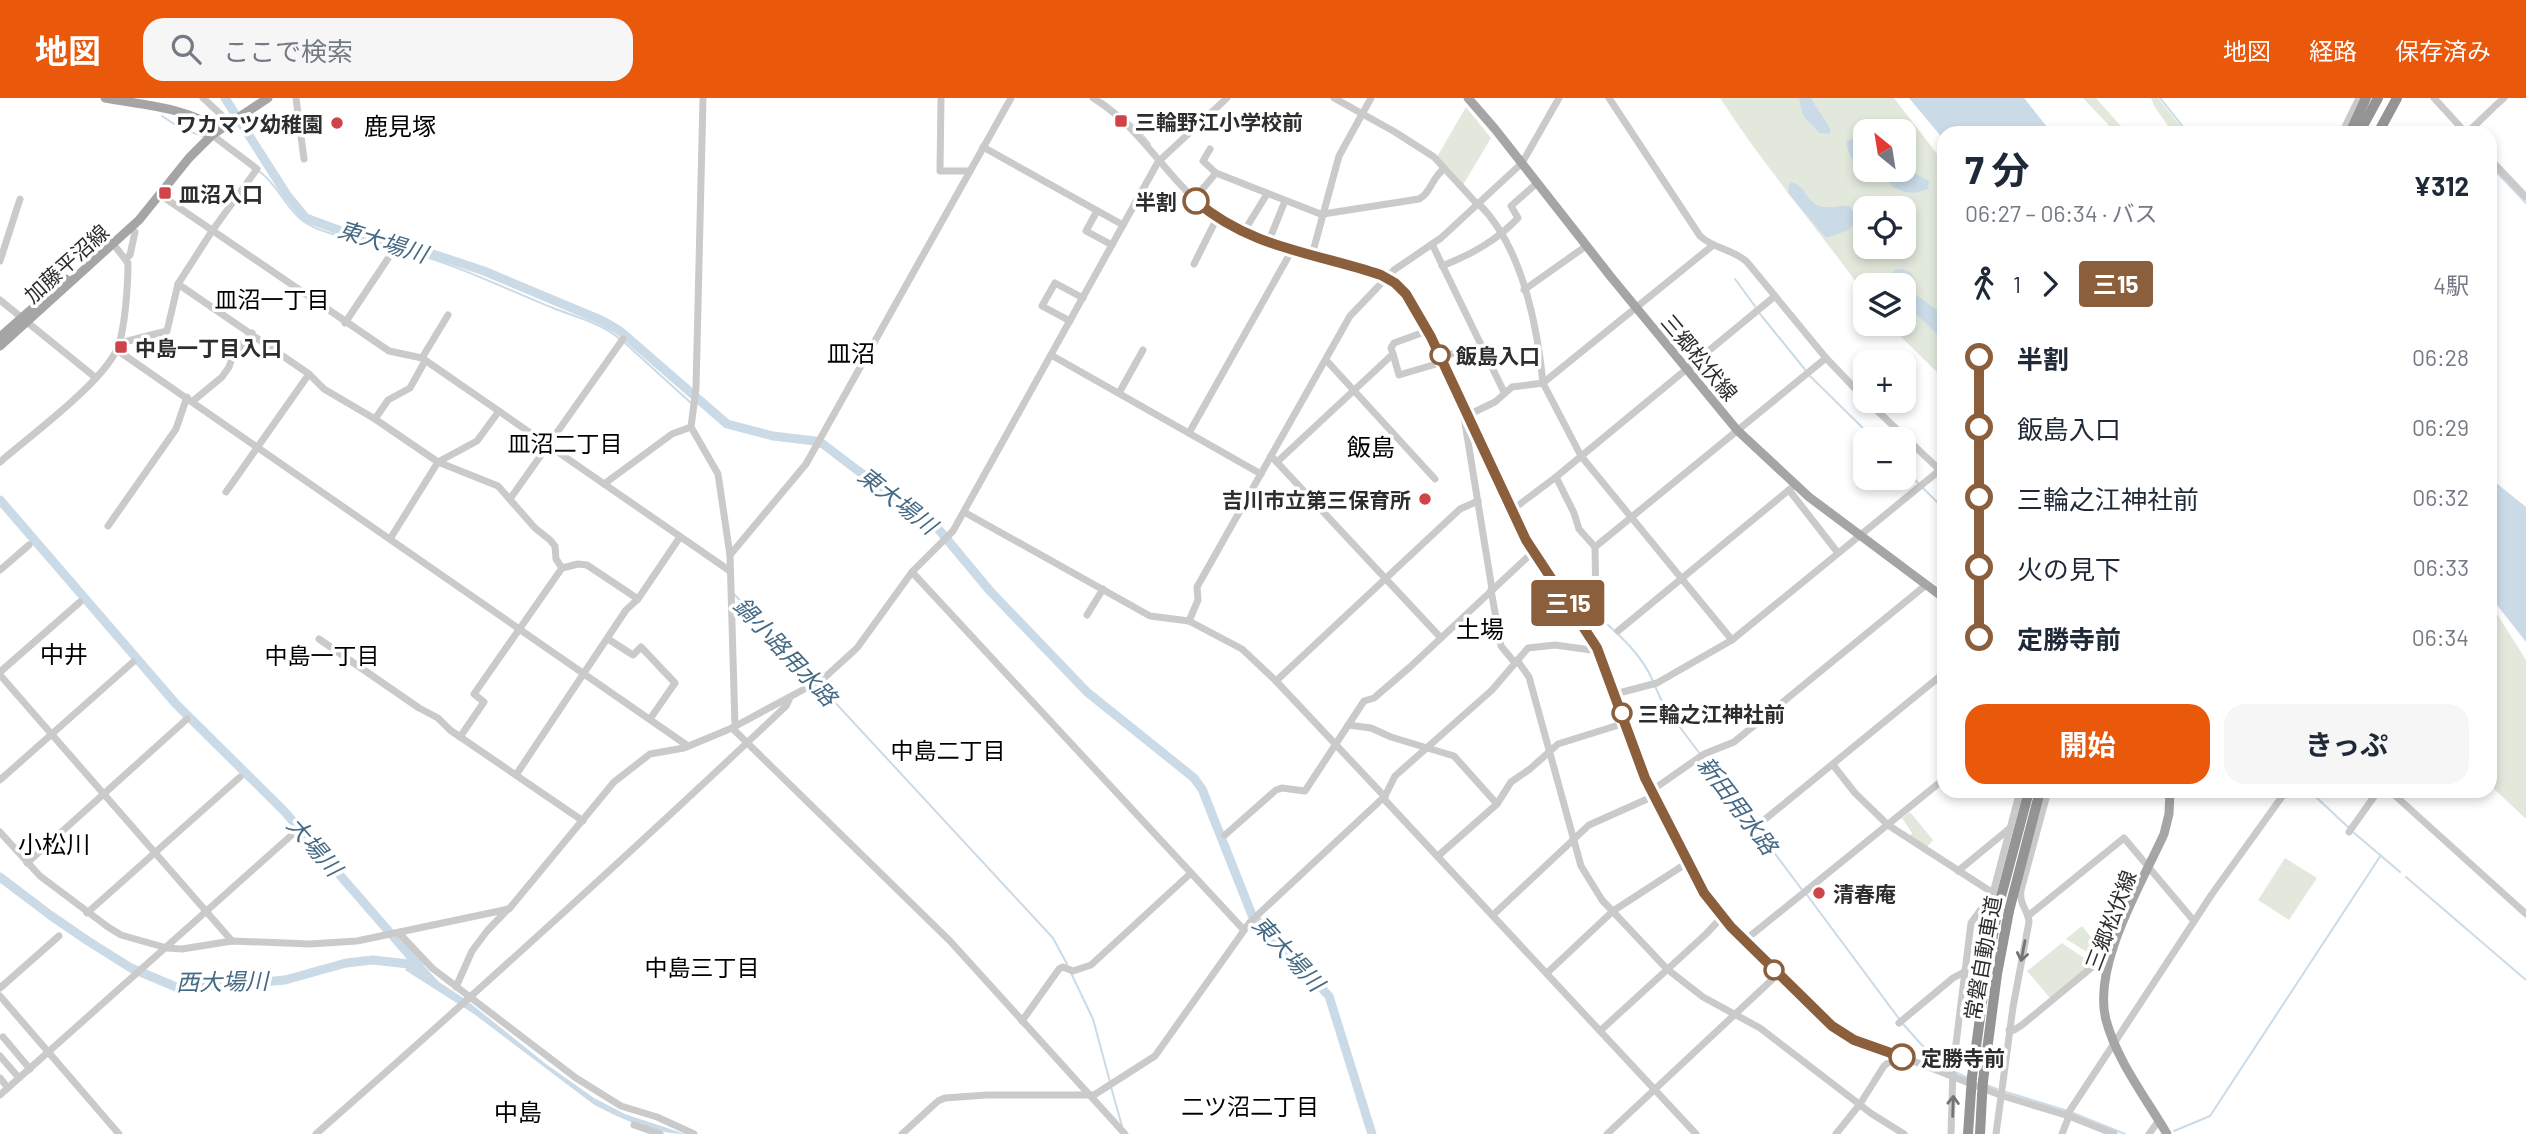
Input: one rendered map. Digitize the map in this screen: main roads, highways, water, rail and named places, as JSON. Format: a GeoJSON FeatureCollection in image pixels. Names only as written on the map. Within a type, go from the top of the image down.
{"type":"FeatureCollection","features":[{"type":"Feature","properties":{"kind":"highway"},"geometry":{"type":"LineString","coordinates":[[2353,126],[2366,98]]}},
{"type":"Feature","properties":{"kind":"highway"},"geometry":{"type":"LineString","coordinates":[[2363,126],[2378,98]]}},
{"type":"Feature","properties":{"kind":"highway"},"geometry":{"type":"LineString","coordinates":[[2375,126],[2390,98]]}},
{"type":"Feature","properties":{"kind":"highway"},"geometry":{"type":"LineString","coordinates":[[2382,126],[2397,98]]}},
{"type":"Feature","properties":{"kind":"highway","name":"常磐自動車道"},"geometry":{"type":"LineString","coordinates":[[1968,1134],[1997,974],[2004,909],[2028,798]]}},
{"type":"Feature","properties":{"kind":"highway","name":"常磐自動車道"},"geometry":{"type":"LineString","coordinates":[[2004,909],[2045,798]]}},
{"type":"Feature","properties":{"kind":"highway","name":"常磐自動車道"},"geometry":{"type":"LineString","coordinates":[[1976,1093],[1980,1134]]}},
{"type":"Feature","properties":{"kind":"main road"},"geometry":{"type":"LineString","coordinates":[[105,98],[191,115],[205,121],[215,132]]}},
{"type":"Feature","properties":{"kind":"main road","name":"加藤平沼線"},"geometry":{"type":"LineString","coordinates":[[0,346],[24,320],[139,220],[215,132],[268,98]]}},
{"type":"Feature","properties":{"kind":"main road","name":"三郷松伏線"},"geometry":{"type":"LineString","coordinates":[[1468,98],[1737,430],[1792,488],[1861,535],[1937,593]]}},
{"type":"Feature","properties":{"kind":"main road","name":"加藤平沼線"},"geometry":{"type":"LineString","coordinates":[[0,337],[24,320]]}},
{"type":"Feature","properties":{"kind":"main road","name":"三郷松伏線"},"geometry":{"type":"LineString","coordinates":[[2167,1134],[2114,1042],[2104,1009],[2106,969],[2117,938],[2164,834],[2170,798]]}},
{"type":"Feature","properties":{"kind":"water"},"geometry":{"type":"Polygon","coordinates":[[[1799,98],[1811,98],[1831,131],[1829,134],[1819,133],[1806,119],[1799,98]]]}},
{"type":"Feature","properties":{"kind":"water"},"geometry":{"type":"Polygon","coordinates":[[[1909,98],[2024,98],[2046,126],[1937,126],[1937,132],[1909,98]]]}},
{"type":"Feature","properties":{"kind":"water"},"geometry":{"type":"Polygon","coordinates":[[[1853,140],[1853,160],[1847,147],[1847,142],[1853,140]]]}},
{"type":"Feature","properties":{"kind":"water"},"geometry":{"type":"Polygon","coordinates":[[[1916,174],[1929,181],[1928,189],[1916,193],[1893,187],[1890,182],[1916,182],[1916,174]]]}},
{"type":"Feature","properties":{"kind":"water"},"geometry":{"type":"Polygon","coordinates":[[[1789,184],[1797,184],[1819,206],[1849,206],[1853,211],[1853,226],[1826,238],[1788,193],[1789,184]]]}},
{"type":"Feature","properties":{"kind":"water"},"geometry":{"type":"Polygon","coordinates":[[[1901,269],[1910,273],[1893,273],[1901,269]]]}},
{"type":"Feature","properties":{"kind":"water"},"geometry":{"type":"Polygon","coordinates":[[[1916,295],[1937,310],[1937,334],[1916,314],[1916,295]]]}},
{"type":"Feature","properties":{"kind":"water"},"geometry":{"type":"Polygon","coordinates":[[[2497,484],[2526,507],[2526,642],[2497,605],[2497,484]]]}},
{"type":"Feature","properties":{"kind":"water"},"geometry":{"type":"Polygon","coordinates":[[[414,955],[439,982],[594,1098],[625,1114],[685,1134],[638,1125],[593,1104],[474,1014],[405,970],[414,955]]]}},
{"type":"Feature","properties":{"kind":"waterway","name":"東大場川"},"geometry":{"type":"LineString","coordinates":[[225,98],[287,195],[306,218],[341,231],[421,250],[484,271],[603,321],[620,331],[727,424],[773,436],[823,444],[930,519],[990,591],[1087,692],[1194,778],[1202,789],[1252,915],[1329,996],[1372,1134]]}},
{"type":"Feature","properties":{"kind":"waterway"},"geometry":{"type":"LineString","coordinates":[[2160,98],[2182,126]]}},
{"type":"Feature","properties":{"kind":"waterway","name":"新田用水路"},"geometry":{"type":"LineString","coordinates":[[1103,101],[1138,129],[1150,144]]}},
{"type":"Feature","properties":{"kind":"waterway","name":"鍋小路用水路"},"geometry":{"type":"LineString","coordinates":[[162,116],[180,128],[205,137]]}},
{"type":"Feature","properties":{"kind":"waterway","name":"鍋小路用水路"},"geometry":{"type":"LineString","coordinates":[[260,172],[272,183],[291,209],[311,226],[391,248]]}},
{"type":"Feature","properties":{"kind":"waterway"},"geometry":{"type":"LineString","coordinates":[[2497,172],[2526,203]]}},
{"type":"Feature","properties":{"kind":"waterway","name":"新田用水路"},"geometry":{"type":"LineString","coordinates":[[1201,200],[1218,214]]}},
{"type":"Feature","properties":{"kind":"waterway","name":"新田用水路"},"geometry":{"type":"LineString","coordinates":[[1223,217],[1233,223]]}},
{"type":"Feature","properties":{"kind":"waterway","name":"新田用水路"},"geometry":{"type":"LineString","coordinates":[[1247,230],[1268,238]]}},
{"type":"Feature","properties":{"kind":"waterway","name":"新田用水路"},"geometry":{"type":"LineString","coordinates":[[1273,240],[1312,250]]}},
{"type":"Feature","properties":{"kind":"waterway","name":"鍋小路用水路"},"geometry":{"type":"LineString","coordinates":[[397,249],[457,268],[588,321],[621,340]]}},
{"type":"Feature","properties":{"kind":"waterway","name":"新田用水路"},"geometry":{"type":"LineString","coordinates":[[1317,251],[1390,271]]}},
{"type":"Feature","properties":{"kind":"waterway","name":"新田用水路"},"geometry":{"type":"LineString","coordinates":[[1394,274],[1415,299],[1444,355]]}},
{"type":"Feature","properties":{"kind":"waterway"},"geometry":{"type":"LineString","coordinates":[[1735,279],[1757,309]]}},
{"type":"Feature","properties":{"kind":"waterway"},"geometry":{"type":"LineString","coordinates":[[1760,314],[1807,372]]}},
{"type":"Feature","properties":{"kind":"waterway","name":"鍋小路用水路"},"geometry":{"type":"LineString","coordinates":[[625,343],[691,403]]}},
{"type":"Feature","properties":{"kind":"waterway","name":"新田用水路"},"geometry":{"type":"LineString","coordinates":[[1447,360],[1471,412]]}},
{"type":"Feature","properties":{"kind":"waterway"},"geometry":{"type":"LineString","coordinates":[[1810,376],[1862,427]]}},
{"type":"Feature","properties":{"kind":"waterway","name":"新田用水路"},"geometry":{"type":"LineString","coordinates":[[1474,417],[1515,504]]}},
{"type":"Feature","properties":{"kind":"waterway"},"geometry":{"type":"LineString","coordinates":[[1922,487],[1937,502]]}},
{"type":"Feature","properties":{"kind":"waterway","name":"大場川"},"geometry":{"type":"LineString","coordinates":[[0,500],[176,704],[284,811],[419,966]]}},
{"type":"Feature","properties":{"kind":"waterway","name":"新田用水路"},"geometry":{"type":"LineString","coordinates":[[1517,509],[1550,569],[1592,610]]}},
{"type":"Feature","properties":{"kind":"waterway","name":"鍋小路用水路"},"geometry":{"type":"LineString","coordinates":[[734,594],[814,680]]}},
{"type":"Feature","properties":{"kind":"waterway","name":"新田用水路"},"geometry":{"type":"LineString","coordinates":[[1596,614],[1635,653],[1653,681]]}},
{"type":"Feature","properties":{"kind":"waterway","name":"鍋小路用水路"},"geometry":{"type":"LineString","coordinates":[[818,684],[1053,938],[1067,964]]}},
{"type":"Feature","properties":{"kind":"waterway","name":"新田用水路"},"geometry":{"type":"LineString","coordinates":[[1655,686],[1664,706],[1700,754]]}},
{"type":"Feature","properties":{"kind":"waterway","name":"新田用水路"},"geometry":{"type":"LineString","coordinates":[[1703,758],[1803,891]]}},
{"type":"Feature","properties":{"kind":"waterway"},"geometry":{"type":"LineString","coordinates":[[2317,798],[2349,828]]}},
{"type":"Feature","properties":{"kind":"waterway"},"geometry":{"type":"LineString","coordinates":[[2353,832],[2400,872]]}},
{"type":"Feature","properties":{"kind":"waterway"},"geometry":{"type":"LineString","coordinates":[[2174,1131],[2210,1116],[2381,855]]}},
{"type":"Feature","properties":{"kind":"waterway","name":"西大場川"},"geometry":{"type":"LineString","coordinates":[[0,877],[50,915],[131,968],[176,987],[285,980],[346,963],[373,960],[417,965]]}},
{"type":"Feature","properties":{"kind":"waterway"},"geometry":{"type":"LineString","coordinates":[[2406,877],[2526,980]]}},
{"type":"Feature","properties":{"kind":"waterway","name":"新田用水路"},"geometry":{"type":"LineString","coordinates":[[1807,895],[1900,1020]]}},
{"type":"Feature","properties":{"kind":"waterway","name":"鍋小路用水路"},"geometry":{"type":"LineString","coordinates":[[1071,973],[1093,1019],[1110,1082]]}},
{"type":"Feature","properties":{"kind":"waterway","name":"新田用水路"},"geometry":{"type":"LineString","coordinates":[[1903,1024],[1929,1053],[1949,1069]]}},
{"type":"Feature","properties":{"kind":"waterway","name":"新田用水路"},"geometry":{"type":"LineString","coordinates":[[1957,1073],[1968,1078]]}},
{"type":"Feature","properties":{"kind":"waterway","name":"新田用水路"},"geometry":{"type":"LineString","coordinates":[[1986,1085],[1997,1089]]}},
{"type":"Feature","properties":{"kind":"waterway","name":"鍋小路用水路"},"geometry":{"type":"LineString","coordinates":[[1111,1087],[1122,1126]]}},
{"type":"Feature","properties":{"kind":"waterway","name":"新田用水路"},"geometry":{"type":"LineString","coordinates":[[2006,1092],[2068,1111]]}},
{"type":"Feature","properties":{"kind":"waterway","name":"新田用水路"},"geometry":{"type":"LineString","coordinates":[[2073,1113],[2125,1134]]}},
{"type":"Feature","properties":{"kind":"place","name":"三輪野江小学校前"},"geometry":{"type":"Point","coordinates":[1121,121]}},
{"type":"Feature","properties":{"kind":"place","name":"ワカマツ幼稚園"},"geometry":{"type":"Point","coordinates":[337,123]}},
{"type":"Feature","properties":{"kind":"place","name":"皿沼入口"},"geometry":{"type":"Point","coordinates":[165,193]}},
{"type":"Feature","properties":{"kind":"place","name":"半割"},"geometry":{"type":"Point","coordinates":[1196,201]}},
{"type":"Feature","properties":{"kind":"place","name":"中島一丁目入口"},"geometry":{"type":"Point","coordinates":[121,347]}},
{"type":"Feature","properties":{"kind":"place","name":"飯島入口"},"geometry":{"type":"Point","coordinates":[1440,355]}},
{"type":"Feature","properties":{"kind":"place","name":"吉川市立第三保育所"},"geometry":{"type":"Point","coordinates":[1425,499]}},
{"type":"Feature","properties":{"kind":"place","name":"三輪之江神社前"},"geometry":{"type":"Point","coordinates":[1622,713]}},
{"type":"Feature","properties":{"kind":"place","name":"清春庵"},"geometry":{"type":"Point","coordinates":[1819,893]}},
{"type":"Feature","properties":{"kind":"place","name":"定勝寺前"},"geometry":{"type":"Point","coordinates":[1902,1057]}},
{"type":"Feature","properties":{"kind":"district","name":"鹿見塚"},"geometry":{"type":"Point","coordinates":[400,125]}},
{"type":"Feature","properties":{"kind":"district","name":"皿沼一丁目"},"geometry":{"type":"Point","coordinates":[272,299]}},
{"type":"Feature","properties":{"kind":"district","name":"皿沼"},"geometry":{"type":"Point","coordinates":[851,352]}},
{"type":"Feature","properties":{"kind":"district","name":"皿沼二丁目"},"geometry":{"type":"Point","coordinates":[565,443]}},
{"type":"Feature","properties":{"kind":"district","name":"飯島"},"geometry":{"type":"Point","coordinates":[1371,446]}},
{"type":"Feature","properties":{"kind":"district","name":"土場"},"geometry":{"type":"Point","coordinates":[1480,628]}},
{"type":"Feature","properties":{"kind":"district","name":"中井"},"geometry":{"type":"Point","coordinates":[64,653]}},
{"type":"Feature","properties":{"kind":"district","name":"中島一丁目"},"geometry":{"type":"Point","coordinates":[322,655]}},
{"type":"Feature","properties":{"kind":"district","name":"中島二丁目"},"geometry":{"type":"Point","coordinates":[948,750]}},
{"type":"Feature","properties":{"kind":"district","name":"小松川"},"geometry":{"type":"Point","coordinates":[54,843]}},
{"type":"Feature","properties":{"kind":"district","name":"中島三丁目"},"geometry":{"type":"Point","coordinates":[702,967]}},
{"type":"Feature","properties":{"kind":"district","name":"二ツ沼二丁目"},"geometry":{"type":"Point","coordinates":[1250,1106]}},
{"type":"Feature","properties":{"kind":"district","name":"中島"},"geometry":{"type":"Point","coordinates":[518,1111]}}]}
